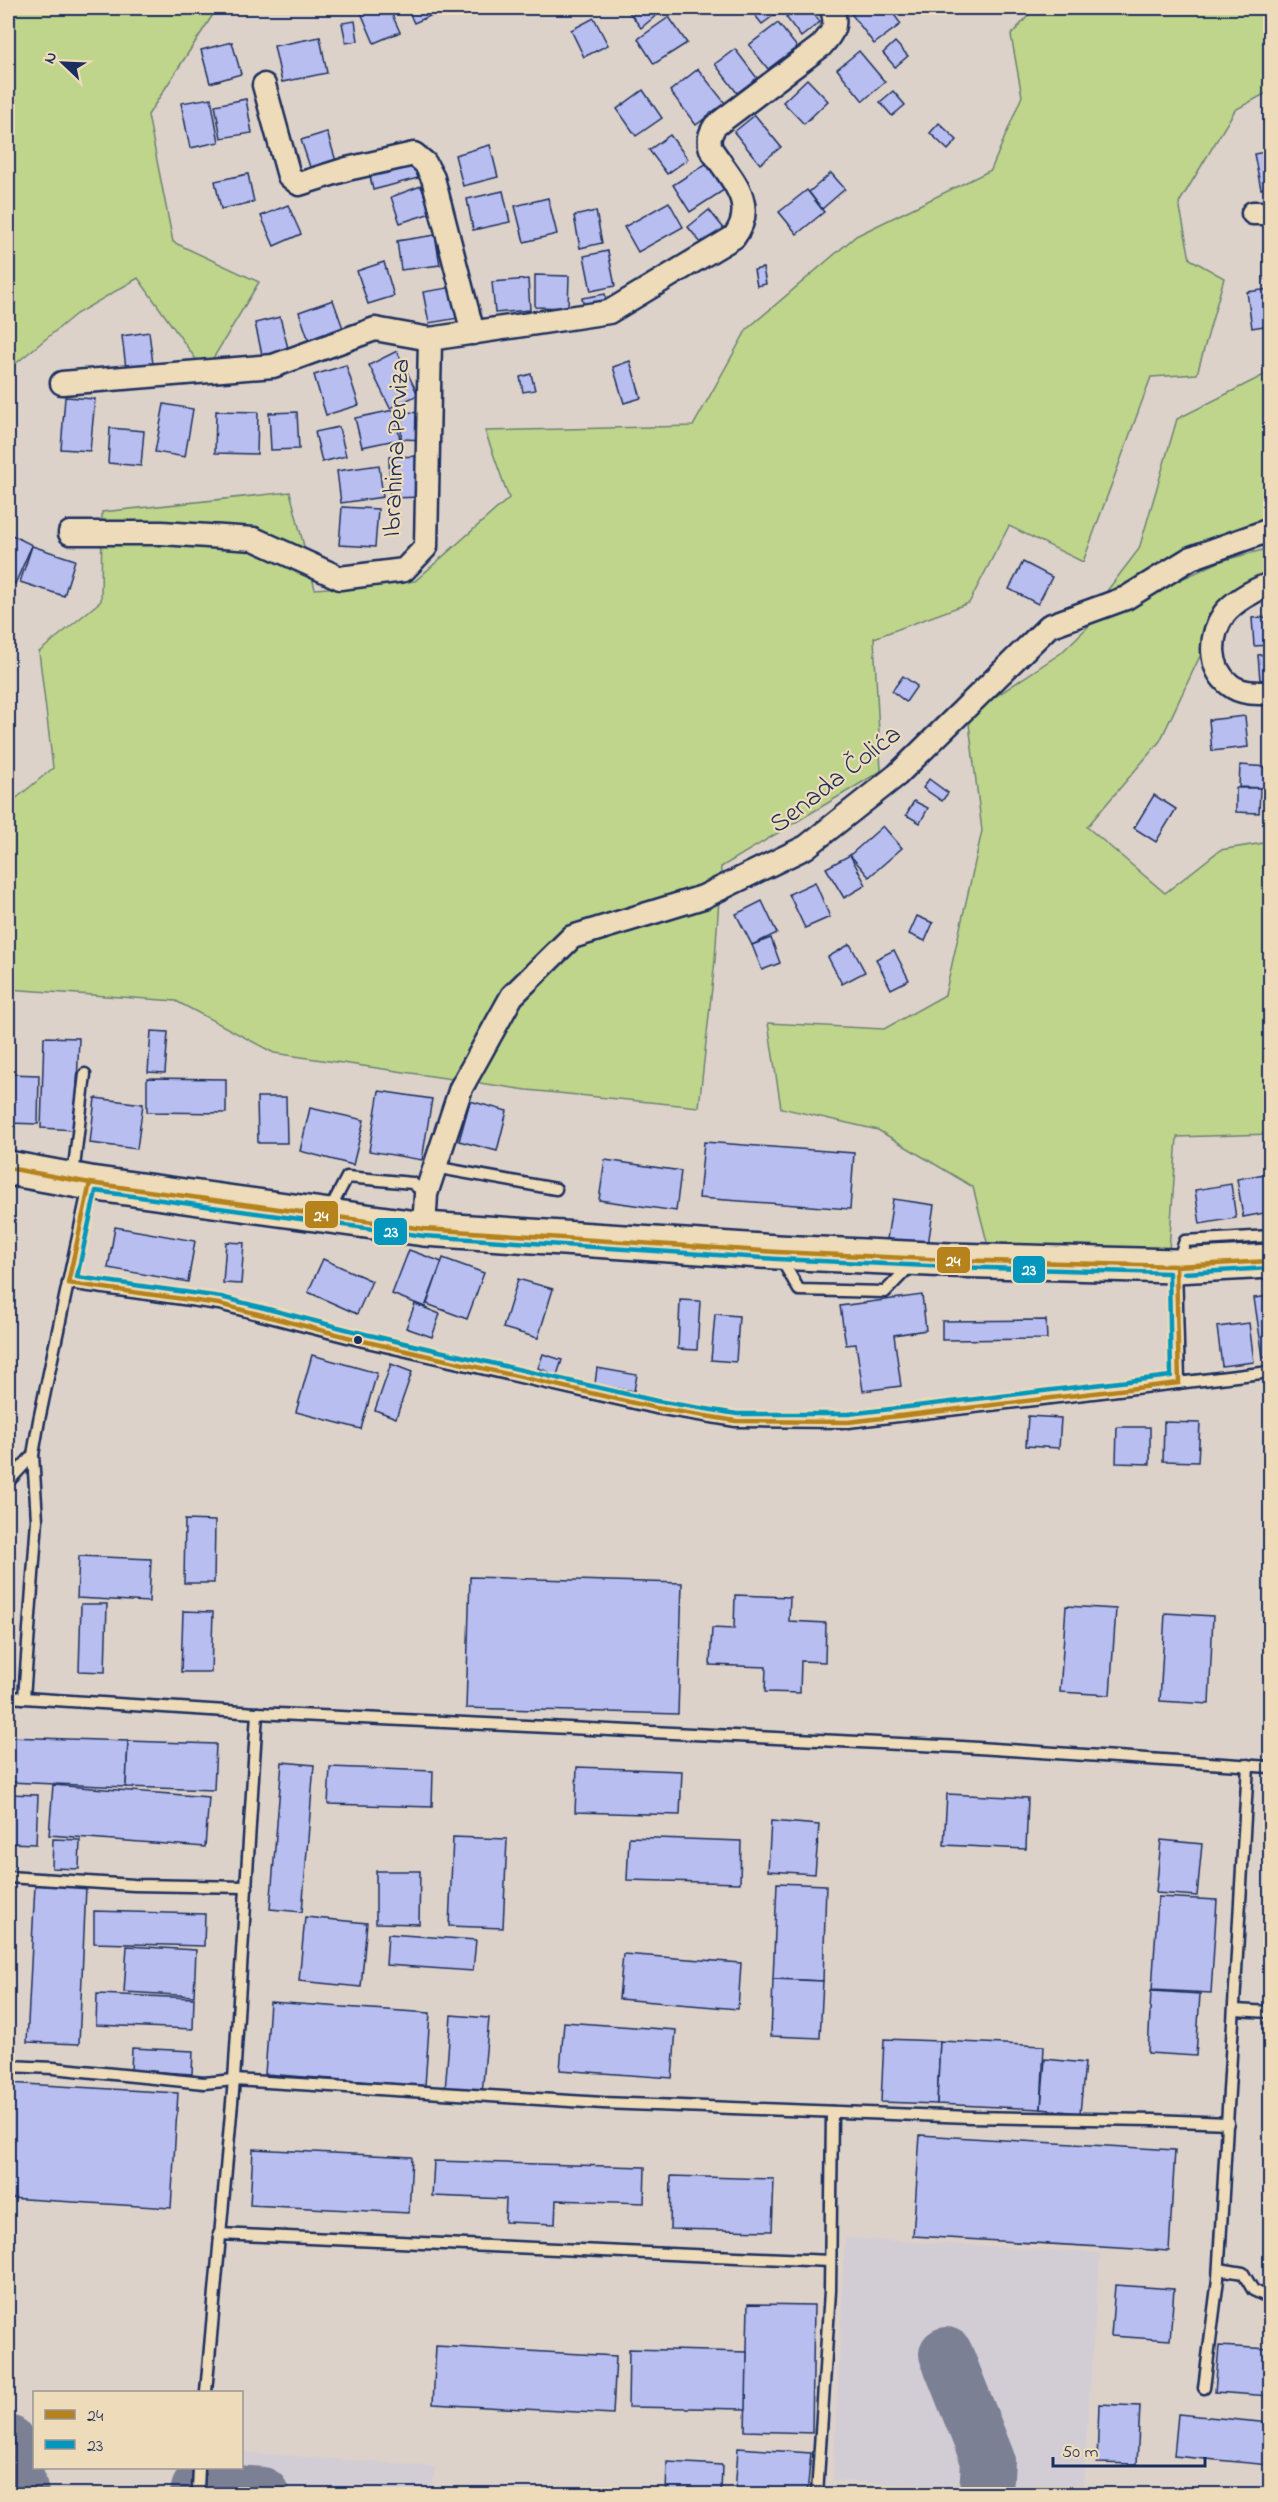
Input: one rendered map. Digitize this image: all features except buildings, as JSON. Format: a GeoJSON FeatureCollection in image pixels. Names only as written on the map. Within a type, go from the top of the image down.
{"type":"FeatureCollection","features":[{"type":"Feature","properties":{"kind":"main road"},"geometry":{"type":"LineString","coordinates":[[8,1168],[326,1217],[424,1229],[777,1252],[918,1258],[1176,1266],[1270,1261]]}},
{"type":"Feature","properties":{"kind":"street","name":"Ibrahima Perviza"},"geometry":{"type":"LineString","coordinates":[[62,383],[273,366],[375,329],[430,339],[609,312],[734,237],[745,220],[746,208],[741,196],[711,149],[709,143],[712,131],[830,36],[835,26],[835,16],[831,8]]}},
{"type":"Feature","properties":{"kind":"street"},"geometry":{"type":"LineString","coordinates":[[264,86],[289,176],[299,184],[347,169],[414,154],[425,163],[433,178],[448,228],[473,333]]}},
{"type":"Feature","properties":{"kind":"street","name":"Ibrahima Perviza"},"geometry":{"type":"LineString","coordinates":[[70,533],[162,533],[254,539],[340,578],[404,570],[426,547],[430,339]]}},
{"type":"Feature","properties":{"kind":"street","name":"Senada Čolića"},"geometry":{"type":"LineString","coordinates":[[424,1229],[426,1194],[461,1088],[512,996],[572,938],[704,897],[806,847],[897,775],[1049,626],[1126,598],[1191,558],[1270,530]]}},
{"type":"Feature","properties":{"kind":"street"},"geometry":{"type":"LineString","coordinates":[[1270,584],[1233,605],[1216,629],[1212,646],[1213,660],[1220,675],[1231,686],[1246,692],[1270,693]]}},
{"type":"Feature","properties":{"kind":"lane"},"geometry":{"type":"LineString","coordinates":[[24,1698],[37,1520],[33,1455],[68,1282],[81,1181],[86,1074]]}},
{"type":"Feature","properties":{"kind":"lane"},"geometry":{"type":"LineString","coordinates":[[434,1167],[556,1190]]}},
{"type":"Feature","properties":{"kind":"lane"},"geometry":{"type":"LineString","coordinates":[[326,1217],[347,1177],[412,1183],[426,1194]]}},
{"type":"Feature","properties":{"kind":"lane"},"geometry":{"type":"LineString","coordinates":[[1179,1383],[1176,1266],[1185,1241],[1270,1236]]}},
{"type":"Feature","properties":{"kind":"lane"},"geometry":{"type":"LineString","coordinates":[[68,1282],[219,1304],[363,1341],[656,1408],[736,1421],[848,1422],[1270,1372]]}},
{"type":"Feature","properties":{"kind":"lane"},"geometry":{"type":"LineString","coordinates":[[8,1482],[33,1455]]}},
{"type":"Feature","properties":{"kind":"lane"},"geometry":{"type":"LineString","coordinates":[[8,1697],[257,1713],[962,1746],[1270,1767]]}},
{"type":"Feature","properties":{"kind":"lane"},"geometry":{"type":"LineString","coordinates":[[206,2391],[234,2080],[257,1713]]}},
{"type":"Feature","properties":{"kind":"lane"},"geometry":{"type":"LineString","coordinates":[[1204,2388],[1219,2269],[1248,1765]]}},
{"type":"Feature","properties":{"kind":"lane"},"geometry":{"type":"LineString","coordinates":[[8,1877],[134,1885],[247,1887]]}},
{"type":"Feature","properties":{"kind":"lane"},"geometry":{"type":"LineString","coordinates":[[1235,2010],[1270,2012]]}},
{"type":"Feature","properties":{"kind":"lane"},"geometry":{"type":"LineString","coordinates":[[8,2066],[53,2068],[204,2083],[234,2080],[603,2103],[1228,2123]]}},
{"type":"Feature","properties":{"kind":"lane"},"geometry":{"type":"LineString","coordinates":[[817,2494],[830,2261],[832,2112]]}},
{"type":"Feature","properties":{"kind":"lane"},"geometry":{"type":"LineString","coordinates":[[219,2235],[830,2261]]}},
{"type":"Feature","properties":{"kind":"lane"},"geometry":{"type":"LineString","coordinates":[[1219,2269],[1243,2273],[1253,2290],[1270,2298]]}},
{"type":"Feature","properties":{"kind":"lane"},"geometry":{"type":"LineString","coordinates":[[198,2489],[200,2469]]}},
{"type":"Feature","properties":{"kind":"shaded area"},"geometry":{"type":"Polygon","coordinates":[[[845,2238],[1100,2253],[1082,2494],[974,2494],[974,2489],[833,2480],[845,2238]]]}},
{"type":"Feature","properties":{"kind":"shaded area"},"geometry":{"type":"Polygon","coordinates":[[[243,2452],[435,2467],[431,2494],[211,2494],[212,2469],[243,2469],[243,2452]]]}},
{"type":"Feature","properties":{"kind":"green space"},"geometry":{"type":"Polygon","coordinates":[[[8,8],[209,8],[214,13],[148,115],[173,242],[259,282],[205,372],[138,278],[76,314],[8,370],[8,8]]]}},
{"type":"Feature","properties":{"kind":"green space"},"geometry":{"type":"Polygon","coordinates":[[[1035,8],[1270,8],[1270,91],[1235,110],[1179,203],[1190,259],[1224,278],[1197,374],[1151,377],[1083,562],[1009,526],[969,603],[874,638],[881,771],[721,867],[715,960],[699,1107],[527,1090],[274,1053],[176,1001],[8,989],[8,805],[53,768],[39,652],[101,601],[102,512],[290,492],[315,589],[415,581],[509,498],[485,431],[693,426],[747,329],[856,236],[991,170],[1022,96],[1011,35],[1035,8]]]}},
{"type":"Feature","properties":{"kind":"green space"},"geometry":{"type":"Polygon","coordinates":[[[1270,372],[1270,530],[1094,608],[1139,549],[1177,419],[1270,372]]]}},
{"type":"Feature","properties":{"kind":"green space"},"geometry":{"type":"Polygon","coordinates":[[[1270,548],[1270,600],[1224,605],[1160,741],[1087,827],[1165,893],[1220,850],[1270,842],[1270,1134],[1177,1137],[1169,1250],[988,1246],[973,1187],[878,1130],[781,1108],[768,1023],[884,1029],[945,995],[982,831],[968,715],[1061,653],[1097,618],[1221,561],[1270,548]]]}},
{"type":"Feature","properties":{"kind":"taxiway"},"geometry":{"type":"LineString","coordinates":[[946,2354],[988,2460],[986,2494]]}},
{"type":"Feature","properties":{"kind":"taxiway"},"geometry":{"type":"LineString","coordinates":[[8,2442],[22,2494]]}},
{"type":"Feature","properties":{"kind":"taxiway"},"geometry":{"type":"LineString","coordinates":[[197,2494],[198,2489],[262,2494]]}},
{"type":"Feature","properties":{"kind":"transit line","name":"24"},"geometry":{"type":"LineString","coordinates":[[8,1168],[90,1183],[424,1229],[777,1252],[950,1260],[1176,1266],[1270,1261]]}},
{"type":"Feature","properties":{"kind":"transit line","name":"24"},"geometry":{"type":"LineString","coordinates":[[90,1183],[68,1283],[219,1304],[363,1341],[656,1408],[736,1421],[848,1422],[1179,1383],[1176,1266]]}},
{"type":"Feature","properties":{"kind":"transit line","name":"23"},"geometry":{"type":"LineString","coordinates":[[96,1191],[424,1236],[777,1259],[950,1267],[1169,1273],[1171,1376],[848,1414],[737,1414],[657,1401],[365,1334],[221,1297],[77,1277],[96,1191]]}},
{"type":"Feature","properties":{"kind":"transit line","name":"23"},"geometry":{"type":"LineString","coordinates":[[1184,1273],[1270,1268]]}}]}
